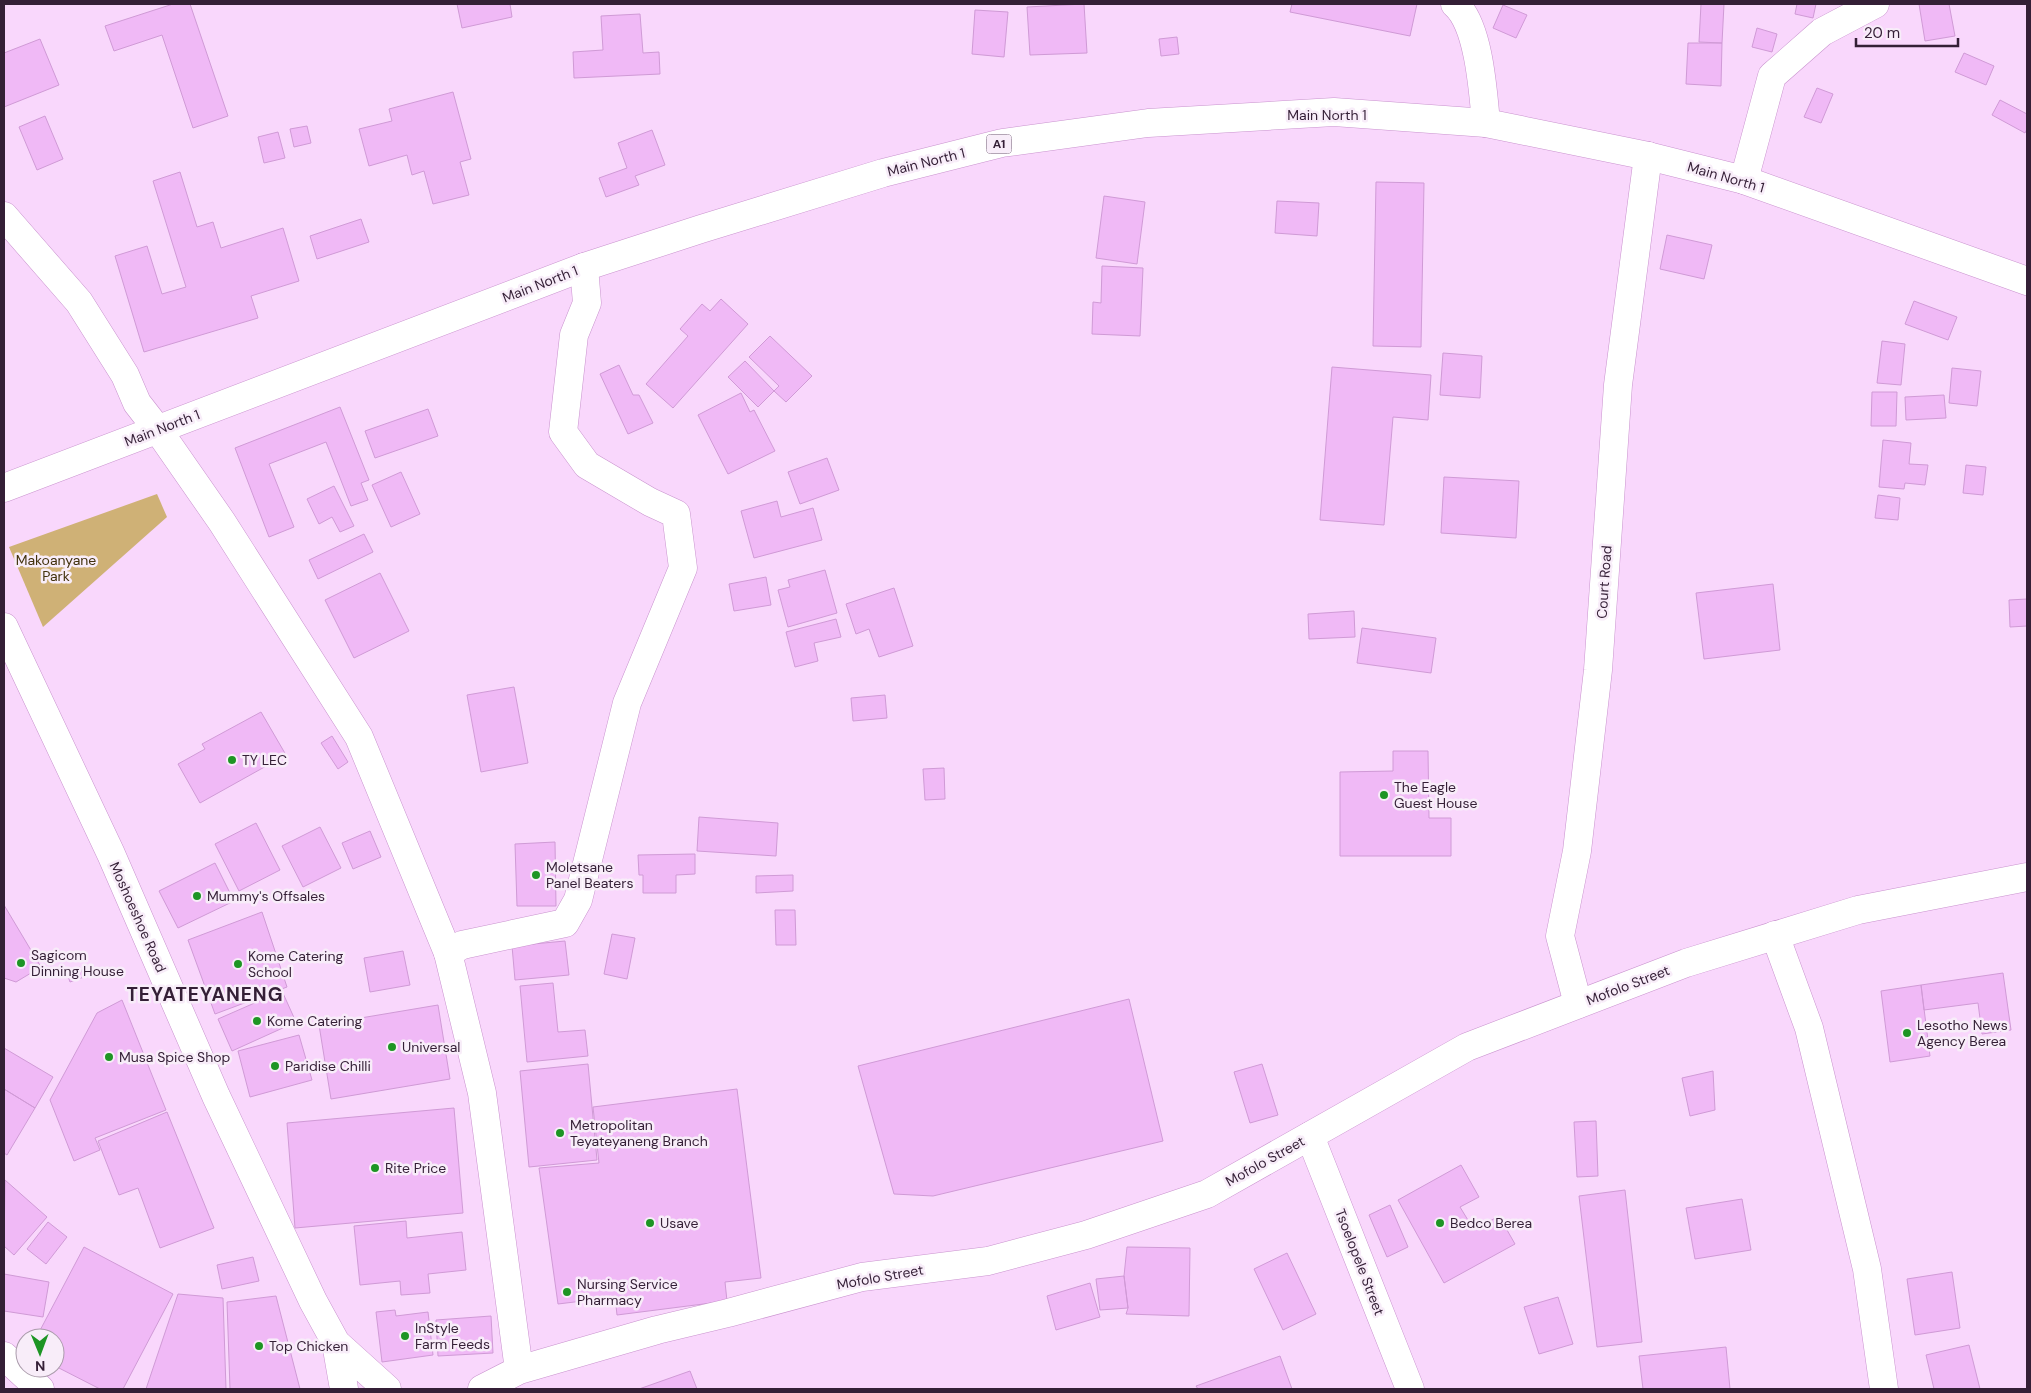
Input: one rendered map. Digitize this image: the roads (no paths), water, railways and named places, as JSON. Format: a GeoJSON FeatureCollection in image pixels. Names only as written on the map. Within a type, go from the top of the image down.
{"type":"FeatureCollection","features":[{"type":"Feature","properties":{"kind":"main road"},"geometry":{"type":"LineString","coordinates":[[1744,180],[1772,76],[1822,32],[1875,4]]}},
{"type":"Feature","properties":{"kind":"main road"},"geometry":{"type":"LineString","coordinates":[[1462,6],[1480,59],[1486,122]]}},
{"type":"Feature","properties":{"kind":"main road","name":"Main North 1"},"geometry":{"type":"LineString","coordinates":[[4,488],[584,267],[883,173],[1002,143],[1148,123],[1334,112],[1486,122],[1648,156],[1744,180],[2027,281]]}},
{"type":"Feature","properties":{"kind":"main road","name":"Court Road"},"geometry":{"type":"LineString","coordinates":[[1578,1004],[1560,936],[1577,851],[1598,670],[1618,386],[1648,156]]}},
{"type":"Feature","properties":{"kind":"main road"},"geometry":{"type":"LineString","coordinates":[[4,216],[79,302],[125,375],[136,403],[158,430],[222,522],[359,737],[448,953],[482,1093],[519,1370]]}},
{"type":"Feature","properties":{"kind":"main road"},"geometry":{"type":"LineString","coordinates":[[448,953],[462,945],[565,923],[578,900],[627,703],[683,568],[676,514],[650,502],[588,465],[563,432],[574,335],[587,303],[584,267]]}},
{"type":"Feature","properties":{"kind":"main road","name":"Moshoeshoe Road"},"geometry":{"type":"LineString","coordinates":[[4,627],[111,854],[216,1096],[313,1301],[336,1343],[344,1389]]}},
{"type":"Feature","properties":{"kind":"main road","name":"Mofolo Street"},"geometry":{"type":"LineString","coordinates":[[482,1389],[519,1370],[657,1330],[862,1277],[988,1261],[1086,1235],[1207,1194],[1466,1047],[1578,1004],[1686,963],[1858,910],[2027,877]]}},
{"type":"Feature","properties":{"kind":"main road"},"geometry":{"type":"LineString","coordinates":[[1775,935],[1809,1028],[1864,1260],[1884,1389]]}},
{"type":"Feature","properties":{"kind":"main road","name":"Tsoelopele Street"},"geometry":{"type":"LineString","coordinates":[[1310,1136],[1410,1389]]}},
{"type":"Feature","properties":{"kind":"main road","name":"Moshoeshoe Road"},"geometry":{"type":"LineString","coordinates":[[336,1343],[387,1389]]}},
{"type":"Feature","properties":{"kind":"main road"},"geometry":{"type":"LineString","coordinates":[[4,1356],[40,1389]]}},
{"type":"Feature","properties":{"kind":"place","name":"TY LEC"},"geometry":{"type":"Point","coordinates":[232,760]}},
{"type":"Feature","properties":{"kind":"place","name":"The Eagle Guest House"},"geometry":{"type":"Point","coordinates":[1384,795]}},
{"type":"Feature","properties":{"kind":"place","name":"Moletsane Panel Beaters"},"geometry":{"type":"Point","coordinates":[536,875]}},
{"type":"Feature","properties":{"kind":"place","name":"Mummy's Offsales"},"geometry":{"type":"Point","coordinates":[197,896]}},
{"type":"Feature","properties":{"kind":"place","name":"Sagicom Dinning House"},"geometry":{"type":"Point","coordinates":[21,963]}},
{"type":"Feature","properties":{"kind":"place","name":"Kome Catering School"},"geometry":{"type":"Point","coordinates":[238,964]}},
{"type":"Feature","properties":{"kind":"place","name":"Kome Catering"},"geometry":{"type":"Point","coordinates":[257,1021]}},
{"type":"Feature","properties":{"kind":"place","name":"Lesotho News Agency Berea"},"geometry":{"type":"Point","coordinates":[1907,1033]}},
{"type":"Feature","properties":{"kind":"place","name":"Universal"},"geometry":{"type":"Point","coordinates":[392,1047]}},
{"type":"Feature","properties":{"kind":"place","name":"Musa Spice Shop"},"geometry":{"type":"Point","coordinates":[109,1057]}},
{"type":"Feature","properties":{"kind":"place","name":"Paridise Chilli"},"geometry":{"type":"Point","coordinates":[275,1066]}},
{"type":"Feature","properties":{"kind":"place","name":"Metropolitan Teyateyaneng Branch"},"geometry":{"type":"Point","coordinates":[560,1133]}},
{"type":"Feature","properties":{"kind":"place","name":"Rite Price"},"geometry":{"type":"Point","coordinates":[375,1168]}},
{"type":"Feature","properties":{"kind":"place","name":"Usave"},"geometry":{"type":"Point","coordinates":[650,1223]}},
{"type":"Feature","properties":{"kind":"place","name":"Bedco Berea"},"geometry":{"type":"Point","coordinates":[1440,1223]}},
{"type":"Feature","properties":{"kind":"place","name":"Nursing Service Pharmacy"},"geometry":{"type":"Point","coordinates":[567,1292]}},
{"type":"Feature","properties":{"kind":"place","name":"InStyle Farm Feeds"},"geometry":{"type":"Point","coordinates":[405,1336]}},
{"type":"Feature","properties":{"kind":"place","name":"Top Chicken"},"geometry":{"type":"Point","coordinates":[259,1346]}},
{"type":"Feature","properties":{"kind":"district","name":"TEYATEYANENG"},"geometry":{"type":"Point","coordinates":[205,994]}},
{"type":"Feature","properties":{"kind":"park label","name":"Makoanyane Park"},"geometry":{"type":"Point","coordinates":[56,568]}}]}
